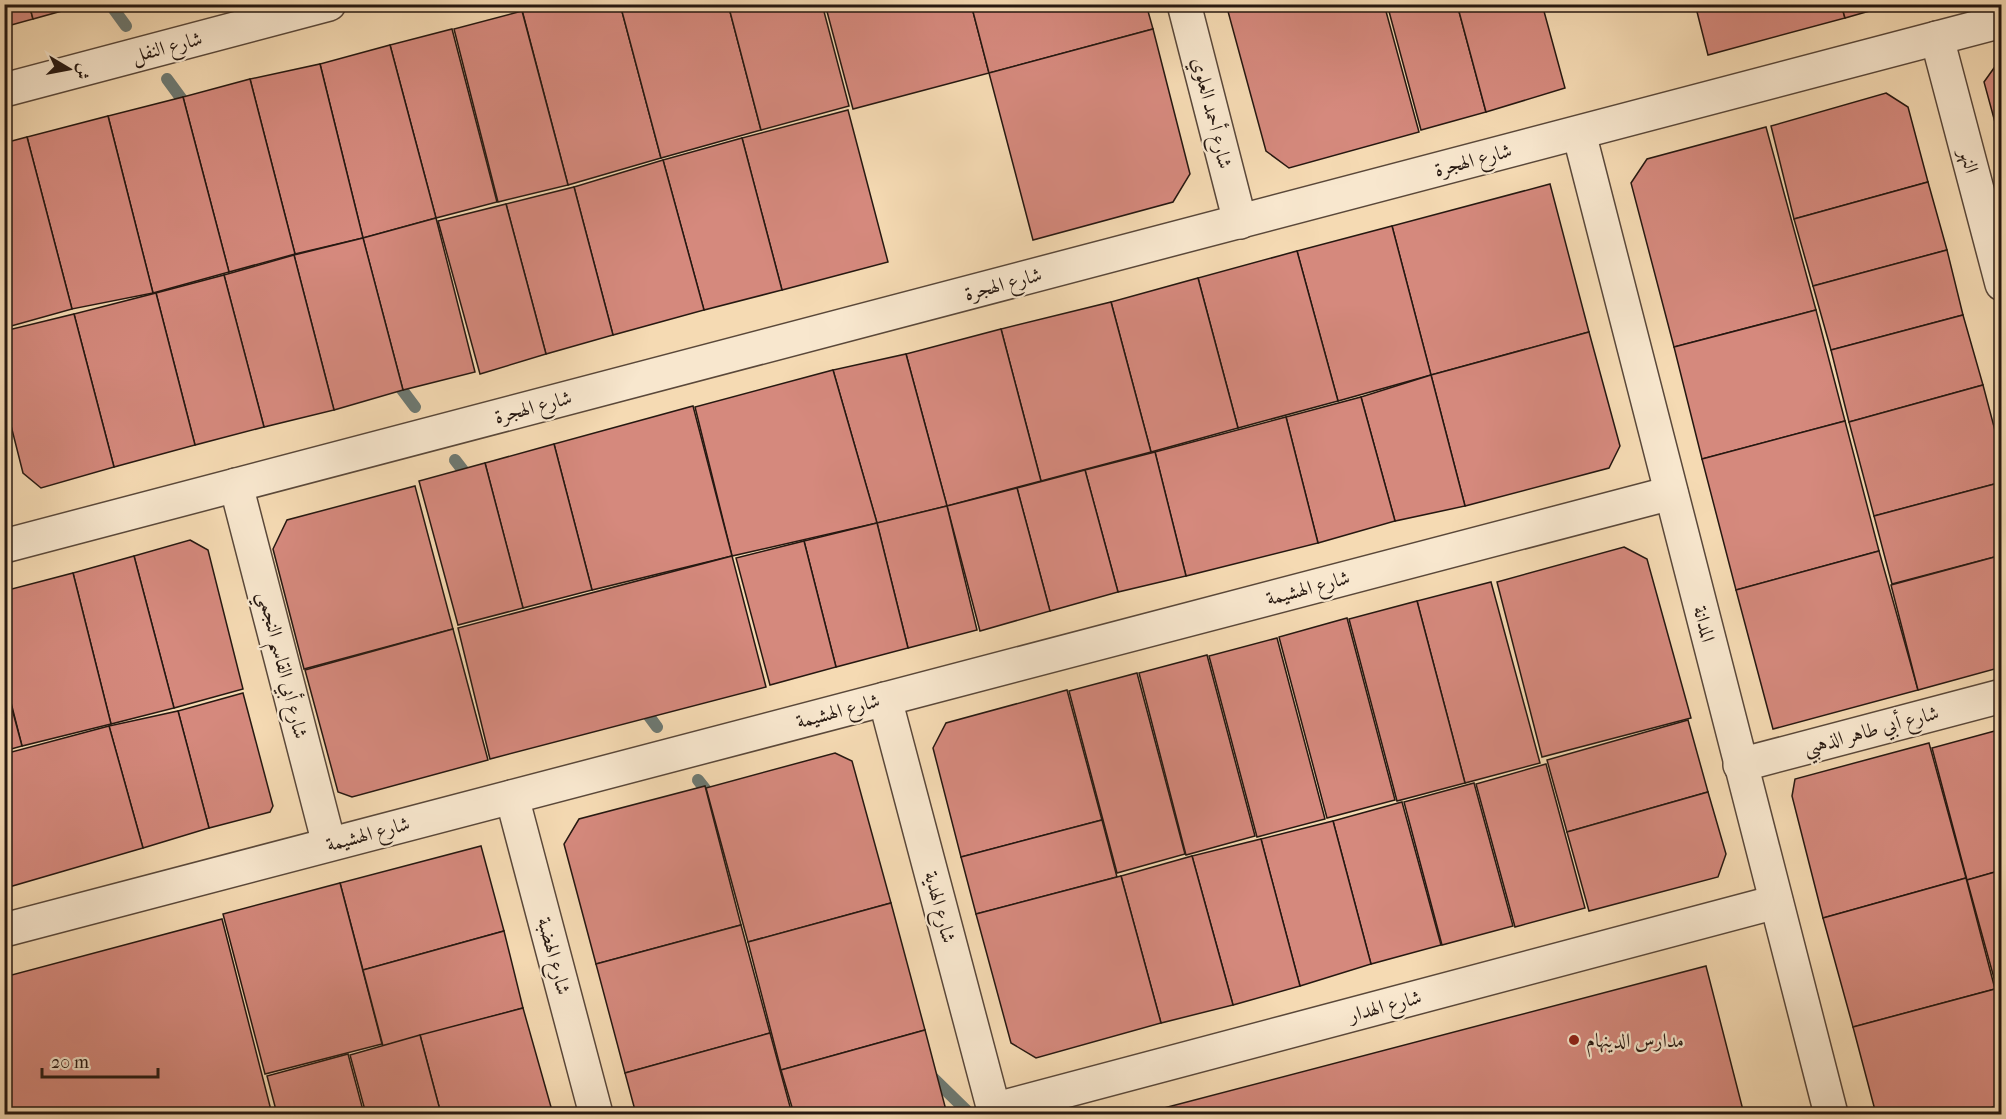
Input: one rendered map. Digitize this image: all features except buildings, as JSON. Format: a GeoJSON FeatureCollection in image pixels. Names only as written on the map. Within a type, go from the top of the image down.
{"type":"FeatureCollection","features":[{"type":"Feature","properties":{"kind":"street","name":"شارع النفل"},"geometry":{"type":"LineString","coordinates":[[4,90],[329,4]]}},
{"type":"Feature","properties":{"kind":"street","name":"شارع أحمد العلوي"},"geometry":{"type":"LineString","coordinates":[[1184,4],[1240,222]]}},
{"type":"Feature","properties":{"kind":"street","name":"شارع الهجرة"},"geometry":{"type":"LineString","coordinates":[[7,536],[236,485],[2001,21]]}},
{"type":"Feature","properties":{"kind":"street","name":"النهر"},"geometry":{"type":"LineString","coordinates":[[1937,38],[2001,284]]}},
{"type":"Feature","properties":{"kind":"street","name":"المدانة"},"geometry":{"type":"LineString","coordinates":[[1579,133],[1831,1114]]}},
{"type":"Feature","properties":{"kind":"street","name":"شارع أبي القاسم النجمي"},"geometry":{"type":"LineString","coordinates":[[236,485],[329,844]]}},
{"type":"Feature","properties":{"kind":"street","name":"شارع الهشيمة"},"geometry":{"type":"LineString","coordinates":[[4,930],[1671,494]]}},
{"type":"Feature","properties":{"kind":"street","name":"شارع أبي طاهر الذهبي"},"geometry":{"type":"LineString","coordinates":[[1740,765],[2001,696]]}},
{"type":"Feature","properties":{"kind":"street","name":"شارع الهدية"},"geometry":{"type":"LineString","coordinates":[[885,699],[994,1112]]}},
{"type":"Feature","properties":{"kind":"street","name":"شارع الهضبة"},"geometry":{"type":"LineString","coordinates":[[512,797],[596,1114]]}},
{"type":"Feature","properties":{"kind":"street","name":"شارع الهدار"},"geometry":{"type":"LineString","coordinates":[[994,1112],[1776,902]]}},
{"type":"Feature","properties":{"kind":"waterway"},"geometry":{"type":"LineString","coordinates":[[110,4],[126,26]]}},
{"type":"Feature","properties":{"kind":"waterway"},"geometry":{"type":"LineString","coordinates":[[167,79],[189,109]]}},
{"type":"Feature","properties":{"kind":"waterway"},"geometry":{"type":"LineString","coordinates":[[394,379],[415,407]]}},
{"type":"Feature","properties":{"kind":"waterway"},"geometry":{"type":"LineString","coordinates":[[455,460],[472,482]]}},
{"type":"Feature","properties":{"kind":"waterway"},"geometry":{"type":"LineString","coordinates":[[640,704],[657,727]]}},
{"type":"Feature","properties":{"kind":"waterway"},"geometry":{"type":"LineString","coordinates":[[698,780],[713,799]]}},
{"type":"Feature","properties":{"kind":"waterway"},"geometry":{"type":"LineString","coordinates":[[927,1072],[967,1111]]}},
{"type":"Feature","properties":{"kind":"place","name":"مدارس الدينهام"},"geometry":{"type":"Point","coordinates":[1574,1040]}}]}
